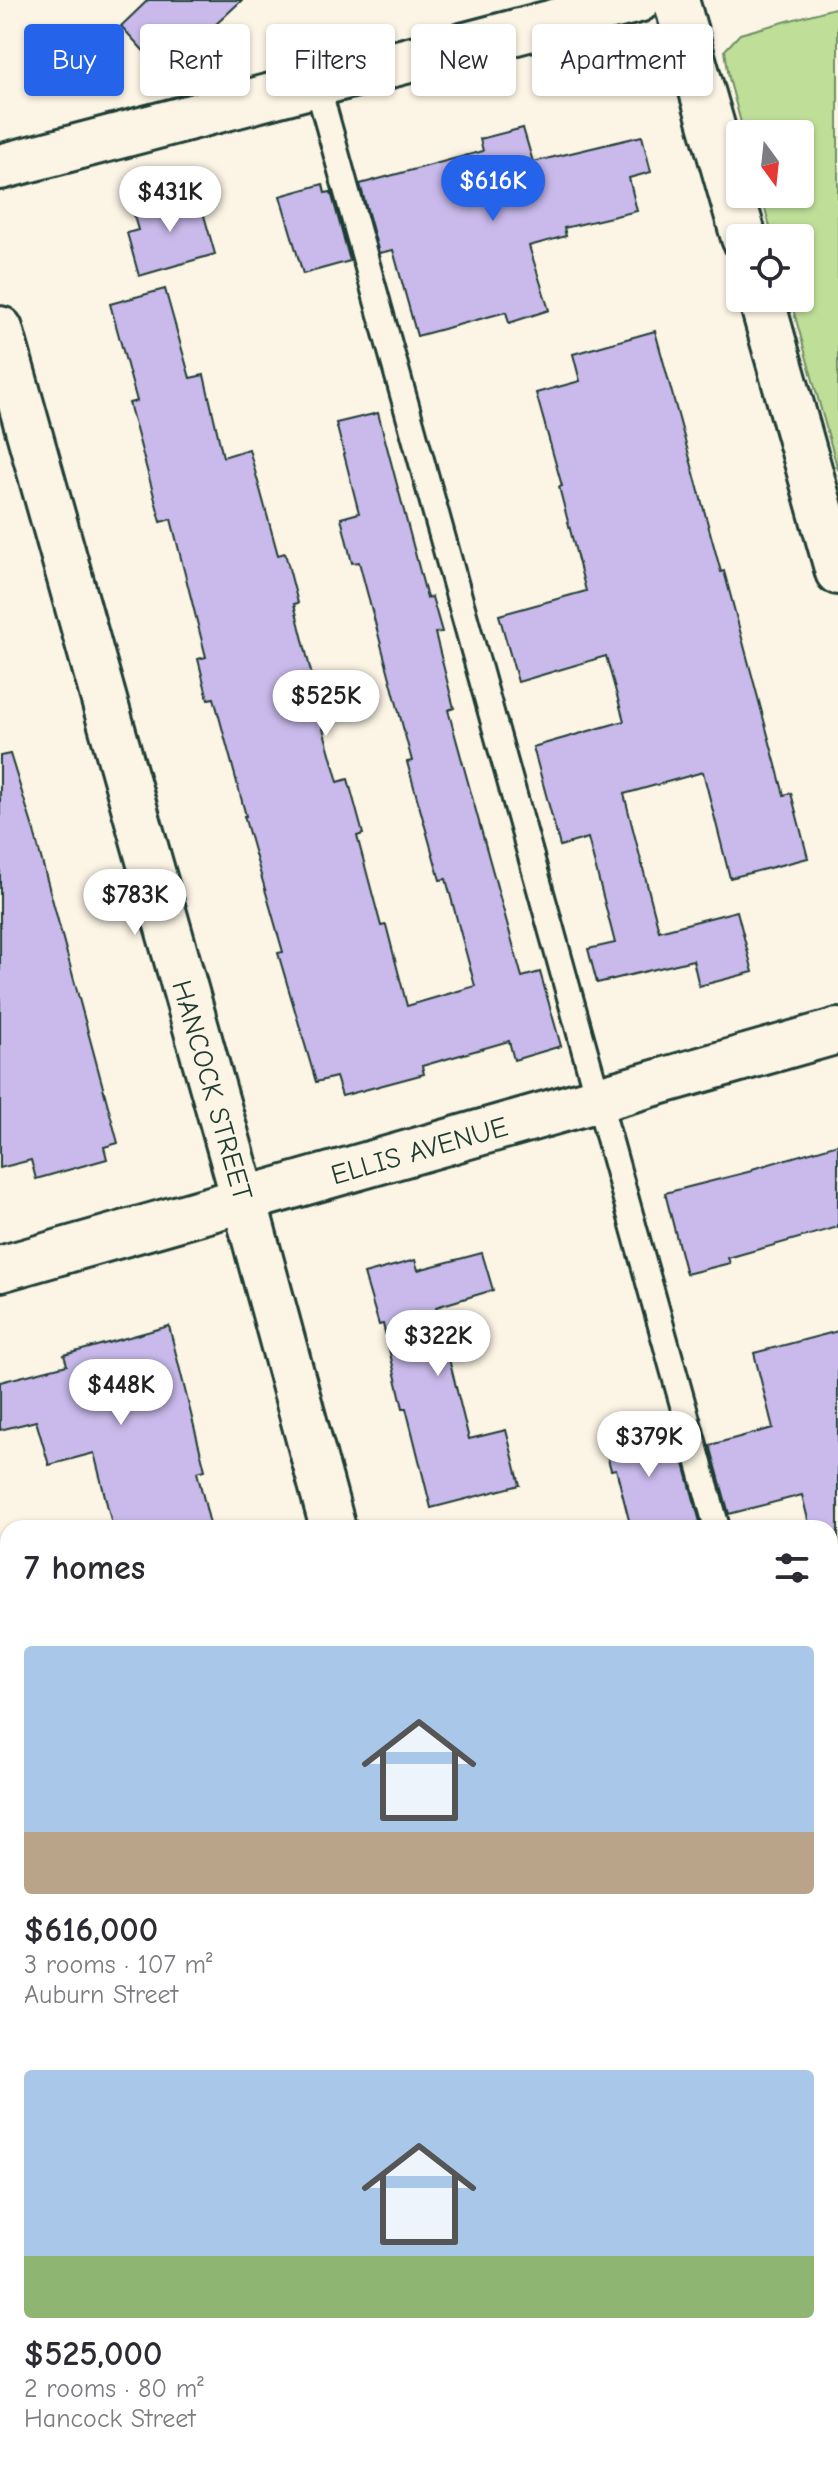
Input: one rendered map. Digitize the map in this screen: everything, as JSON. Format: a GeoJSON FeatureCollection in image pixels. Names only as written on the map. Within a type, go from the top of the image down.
{"type":"FeatureCollection","features":[{"type":"Feature","properties":{"kind":"street"},"geometry":{"type":"LineString","coordinates":[[395,64],[638,0]]}},
{"type":"Feature","properties":{"kind":"street"},"geometry":{"type":"LineString","coordinates":[[676,0],[740,224]]}},
{"type":"Feature","properties":{"kind":"street"},"geometry":{"type":"LineString","coordinates":[[0,167],[271,96]]}},
{"type":"Feature","properties":{"kind":"street"},"geometry":{"type":"LineString","coordinates":[[765,312],[838,572]]}},
{"type":"Feature","properties":{"kind":"street","name":"HANCOCK STREET"},"geometry":{"type":"LineString","coordinates":[[0,329],[331,1520]]}},
{"type":"Feature","properties":{"kind":"street","name":"ELLIS AVENUE"},"geometry":{"type":"LineString","coordinates":[[0,1269],[838,1031]]}},
{"type":"Feature","properties":{"kind":"lane"},"geometry":{"type":"LineString","coordinates":[[320,96],[715,1520]]}},
{"type":"Feature","properties":{"kind":"green space"},"geometry":{"type":"Polygon","coordinates":[[[838,7],[838,470],[794,312],[814,312],[814,224],[769,224],[765,208],[814,208],[814,120],[740,120],[725,50],[740,34],[838,7]]]}},
{"type":"Feature","properties":{"kind":"building"},"geometry":{"type":"Polygon","coordinates":[[[148,0],[242,0],[216,24],[140,24],[140,47],[124,29],[123,24],[148,0]]]}},
{"type":"Feature","properties":{"kind":"building"},"geometry":{"type":"Polygon","coordinates":[[[523,128],[533,162],[642,136],[651,172],[629,178],[637,211],[564,228],[566,236],[529,246],[549,310],[509,323],[506,312],[417,336],[393,250],[379,253],[360,184],[483,151],[480,139],[523,128]]]}},
{"type":"Feature","properties":{"kind":"building"},"geometry":{"type":"Polygon","coordinates":[[[323,184],[325,193],[331,192],[350,261],[303,274],[280,196],[323,184]]]}},
{"type":"Feature","properties":{"kind":"building"},"geometry":{"type":"Polygon","coordinates":[[[197,191],[215,254],[139,276],[127,233],[138,230],[132,209],[197,191]]]}},
{"type":"Feature","properties":{"kind":"building"},"geometry":{"type":"Polygon","coordinates":[[[165,289],[190,378],[204,375],[223,457],[249,449],[278,555],[285,553],[315,688],[312,689],[338,782],[348,779],[363,834],[357,836],[381,926],[386,925],[407,1006],[475,986],[446,879],[440,880],[407,762],[412,761],[359,562],[352,563],[341,518],[359,513],[336,423],[378,413],[427,598],[432,597],[442,632],[435,633],[454,708],[448,710],[522,977],[540,972],[561,1046],[514,1060],[509,1041],[422,1066],[424,1074],[342,1096],[336,1077],[316,1082],[278,953],[283,952],[214,698],[208,699],[198,659],[206,657],[171,519],[161,522],[129,403],[137,401],[110,304],[165,289]]]}},
{"type":"Feature","properties":{"kind":"building"},"geometry":{"type":"Polygon","coordinates":[[[655,331],[784,795],[791,793],[808,858],[730,878],[703,772],[624,794],[659,931],[737,911],[753,972],[699,986],[693,960],[597,983],[588,949],[615,943],[588,838],[560,846],[533,747],[624,721],[606,656],[518,682],[499,615],[586,591],[559,487],[562,486],[536,393],[580,381],[573,354],[655,331]]]}},
{"type":"Feature","properties":{"kind":"building"},"geometry":{"type":"Polygon","coordinates":[[[10,754],[118,1143],[104,1147],[107,1159],[36,1179],[31,1160],[0,1168],[0,756],[10,754]]]}},
{"type":"Feature","properties":{"kind":"building"},"geometry":{"type":"Polygon","coordinates":[[[838,1144],[838,1227],[728,1258],[730,1263],[686,1274],[665,1193],[752,1171],[838,1144]]]}},
{"type":"Feature","properties":{"kind":"building"},"geometry":{"type":"Polygon","coordinates":[[[482,1253],[493,1290],[436,1307],[469,1439],[506,1430],[520,1485],[431,1508],[383,1324],[379,1325],[364,1274],[415,1260],[418,1270],[482,1253]]]}},
{"type":"Feature","properties":{"kind":"building"},"geometry":{"type":"Polygon","coordinates":[[[169,1326],[205,1470],[197,1472],[209,1520],[111,1520],[94,1453],[49,1465],[36,1421],[0,1430],[0,1382],[67,1365],[64,1355],[169,1326]]]}},
{"type":"Feature","properties":{"kind":"building"},"geometry":{"type":"Polygon","coordinates":[[[838,1331],[838,1520],[808,1520],[802,1495],[729,1514],[710,1445],[773,1428],[754,1353],[838,1331]]]}},
{"type":"Feature","properties":{"kind":"building"},"geometry":{"type":"Polygon","coordinates":[[[644,1418],[654,1460],[681,1453],[699,1520],[629,1520],[616,1469],[611,1470],[600,1429],[644,1418]]]}}]}
